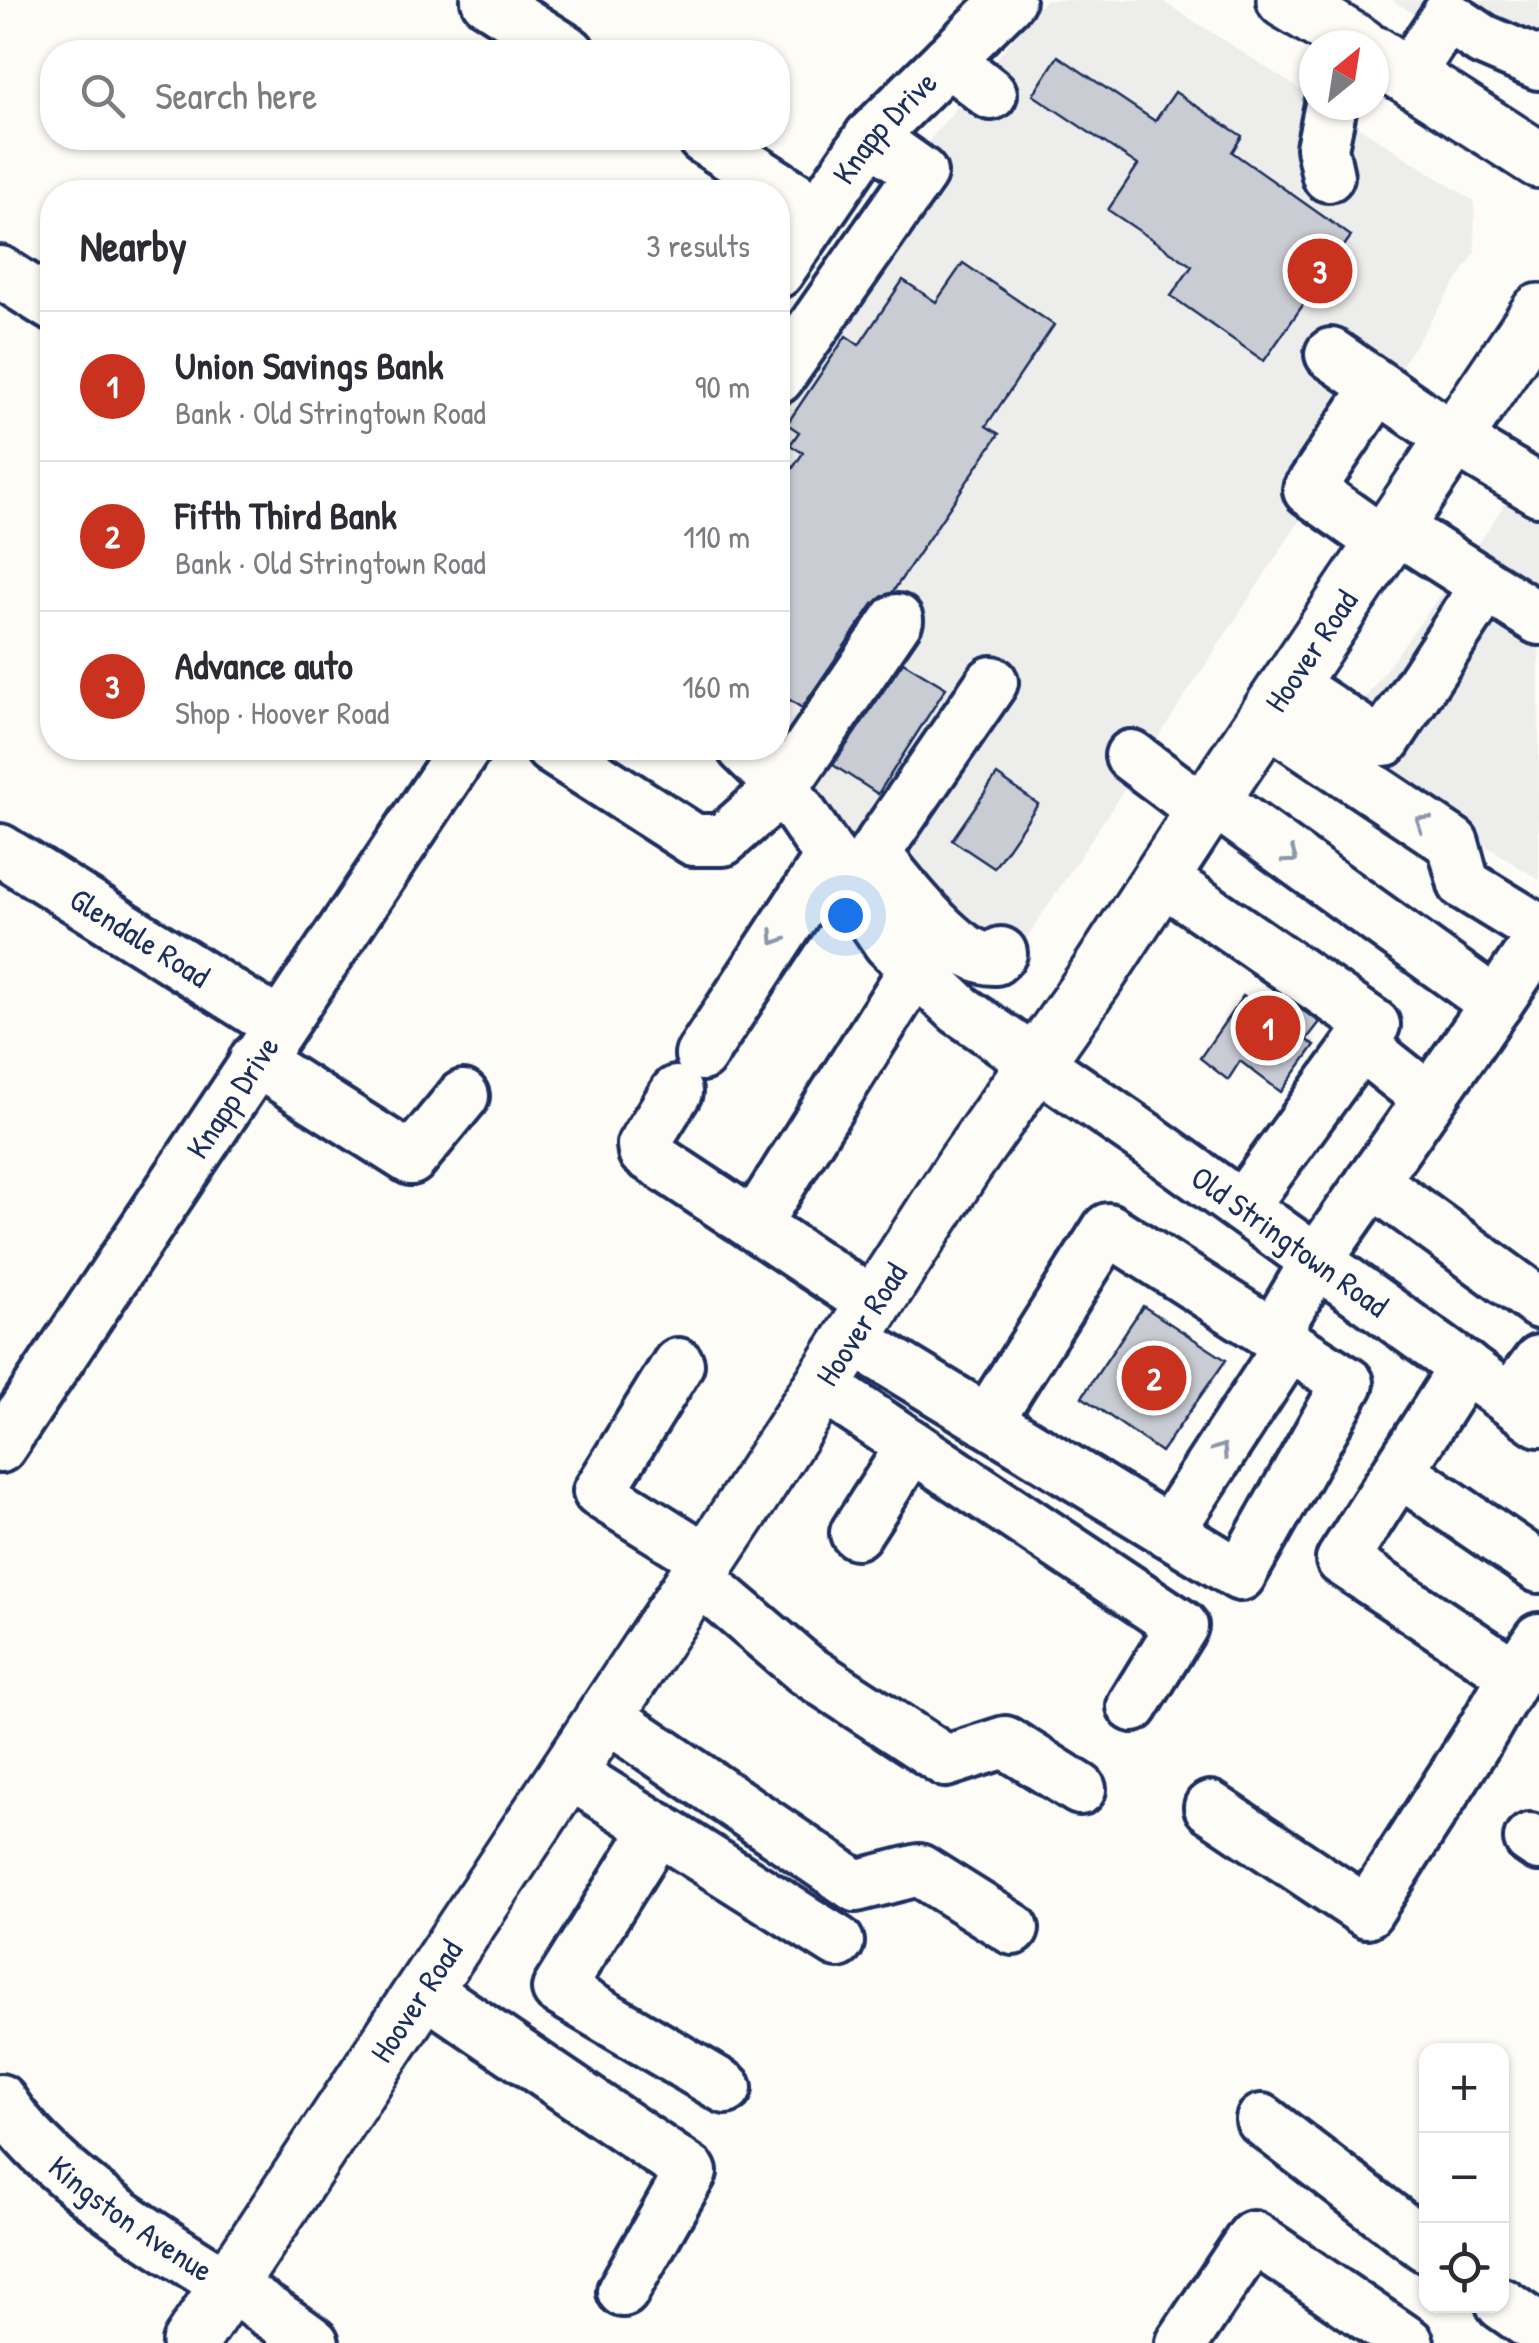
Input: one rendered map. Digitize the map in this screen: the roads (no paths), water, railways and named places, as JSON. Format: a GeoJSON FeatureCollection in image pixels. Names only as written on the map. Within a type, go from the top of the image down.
{"type":"FeatureCollection","features":[{"type":"Feature","properties":{"kind":"main road"},"geometry":{"type":"LineString","coordinates":[[1285,0],[1335,30]]}},
{"type":"Feature","properties":{"kind":"main road"},"geometry":{"type":"LineString","coordinates":[[1389,64],[1539,160]]}},
{"type":"Feature","properties":{"kind":"main road","name":"Hoover Road"},"geometry":{"type":"LineString","coordinates":[[190,2343],[703,1569],[964,1164],[1037,1065],[1539,312]]}},
{"type":"Feature","properties":{"kind":"street"},"geometry":{"type":"LineString","coordinates":[[487,0],[551,40]]}},
{"type":"Feature","properties":{"kind":"street","name":"Knapp Drive"},"geometry":{"type":"LineString","coordinates":[[790,254],[870,138],[1010,0]]}},
{"type":"Feature","properties":{"kind":"street"},"geometry":{"type":"LineString","coordinates":[[1389,41],[1441,8],[1483,40],[1539,64]]}},
{"type":"Feature","properties":{"kind":"street"},"geometry":{"type":"LineString","coordinates":[[948,60],[991,94]]}},
{"type":"Feature","properties":{"kind":"street"},"geometry":{"type":"LineString","coordinates":[[1328,176],[1322,148],[1329,120]]}},
{"type":"Feature","properties":{"kind":"street"},"geometry":{"type":"LineString","coordinates":[[790,361],[920,173],[870,138]]}},
{"type":"Feature","properties":{"kind":"street"},"geometry":{"type":"LineString","coordinates":[[722,150],[769,180]]}},
{"type":"Feature","properties":{"kind":"street"},"geometry":{"type":"LineString","coordinates":[[790,193],[818,211]]}},
{"type":"Feature","properties":{"kind":"street"},"geometry":{"type":"LineString","coordinates":[[0,272],[40,297]]}},
{"type":"Feature","properties":{"kind":"street"},"geometry":{"type":"LineString","coordinates":[[1331,354],[1454,439],[1539,490]]}},
{"type":"Feature","properties":{"kind":"street"},"geometry":{"type":"LineString","coordinates":[[1378,387],[1309,490],[1486,586],[1539,620]]}},
{"type":"Feature","properties":{"kind":"street"},"geometry":{"type":"LineString","coordinates":[[1277,701],[1374,740],[1385,740],[1486,586]]}},
{"type":"Feature","properties":{"kind":"street"},"geometry":{"type":"LineString","coordinates":[[571,760],[694,840],[724,840],[783,787],[897,620]]}},
{"type":"Feature","properties":{"kind":"street"},"geometry":{"type":"LineString","coordinates":[[987,1421],[1108,1229],[1348,1383],[1240,1575],[987,1421],[864,1322],[754,1224],[644,1152],[642,1146],[688,1074],[992,682]]}},
{"type":"Feature","properties":{"kind":"street"},"geometry":{"type":"LineString","coordinates":[[1277,701],[1453,843],[1464,884],[1539,930]]}},
{"type":"Feature","properties":{"kind":"street"},"geometry":{"type":"LineString","coordinates":[[1131,756],[1496,1004]]}},
{"type":"Feature","properties":{"kind":"street","name":"Knapp Drive"},"geometry":{"type":"LineString","coordinates":[[5,1427],[456,760]]}},
{"type":"Feature","properties":{"kind":"street"},"geometry":{"type":"LineString","coordinates":[[755,760],[852,867],[917,905],[953,940],[983,960],[994,960],[1001,953]]}},
{"type":"Feature","properties":{"kind":"street","name":"Glendale Road"},"geometry":{"type":"LineString","coordinates":[[0,850],[267,1042],[411,1159],[462,1096]]}},
{"type":"Feature","properties":{"kind":"street","name":"Old Stringtown Road"},"geometry":{"type":"LineString","coordinates":[[852,867],[889,943],[971,1020],[1318,1260],[1465,1368],[1529,1394]]}},
{"type":"Feature","properties":{"kind":"street"},"geometry":{"type":"LineString","coordinates":[[1160,878],[1374,1025],[1242,1207]]}},
{"type":"Feature","properties":{"kind":"street"},"geometry":{"type":"LineString","coordinates":[[1168,1532],[1281,1340],[1318,1260],[1539,940]]}},
{"type":"Feature","properties":{"kind":"street"},"geometry":{"type":"LineString","coordinates":[[754,1224],[916,970]]}},
{"type":"Feature","properties":{"kind":"street"},"geometry":{"type":"LineString","coordinates":[[1360,1044],[1430,1099]]}},
{"type":"Feature","properties":{"kind":"street"},"geometry":{"type":"LineString","coordinates":[[1372,1182],[1539,1303]]}},
{"type":"Feature","properties":{"kind":"street"},"geometry":{"type":"LineString","coordinates":[[678,1364],[599,1492],[703,1569],[805,1670],[946,1761],[1005,1742],[1080,1790]]}},
{"type":"Feature","properties":{"kind":"street"},"geometry":{"type":"LineString","coordinates":[[1210,1808],[1367,1912],[1527,1657],[1342,1560],[1465,1368]]}},
{"type":"Feature","properties":{"kind":"street"},"geometry":{"type":"LineString","coordinates":[[822,1386],[1182,1626],[1134,1706]]}},
{"type":"Feature","properties":{"kind":"street"},"geometry":{"type":"LineString","coordinates":[[856,1533],[912,1446]]}},
{"type":"Feature","properties":{"kind":"street"},"geometry":{"type":"LineString","coordinates":[[1399,1471],[1539,1567]]}},
{"type":"Feature","properties":{"kind":"street"},"geometry":{"type":"LineString","coordinates":[[605,1715],[856,1886],[919,1870],[1013,1929]]}},
{"type":"Feature","properties":{"kind":"street"},"geometry":{"type":"LineString","coordinates":[[568,1772],[838,1942]]}},
{"type":"Feature","properties":{"kind":"street"},"geometry":{"type":"LineString","coordinates":[[658,1828],[558,1989],[726,2088]]}},
{"type":"Feature","properties":{"kind":"street"},"geometry":{"type":"LineString","coordinates":[[423,1989],[691,2172],[622,2291]]}},
{"type":"Feature","properties":{"kind":"street","name":"Kingston Avenue"},"geometry":{"type":"LineString","coordinates":[[0,2100],[42,2150],[97,2198],[313,2343]]}},
{"type":"Feature","properties":{"kind":"street"},"geometry":{"type":"LineString","coordinates":[[1262,2120],[1419,2241]]}},
{"type":"Feature","properties":{"kind":"street"},"geometry":{"type":"LineString","coordinates":[[1182,2343],[1253,2237],[1408,2343]]}},
{"type":"Feature","properties":{"kind":"street"},"geometry":{"type":"LineString","coordinates":[[1509,2309],[1539,2330]]}},
{"type":"Feature","properties":{"kind":"place","name":"Advance auto"},"geometry":{"type":"Point","coordinates":[1320,271]}},
{"type":"Feature","properties":{"kind":"place","name":"Union Savings Bank"},"geometry":{"type":"Point","coordinates":[1268,1028]}},
{"type":"Feature","properties":{"kind":"place","name":"Fifth Third Bank"},"geometry":{"type":"Point","coordinates":[1154,1378]}}]}
